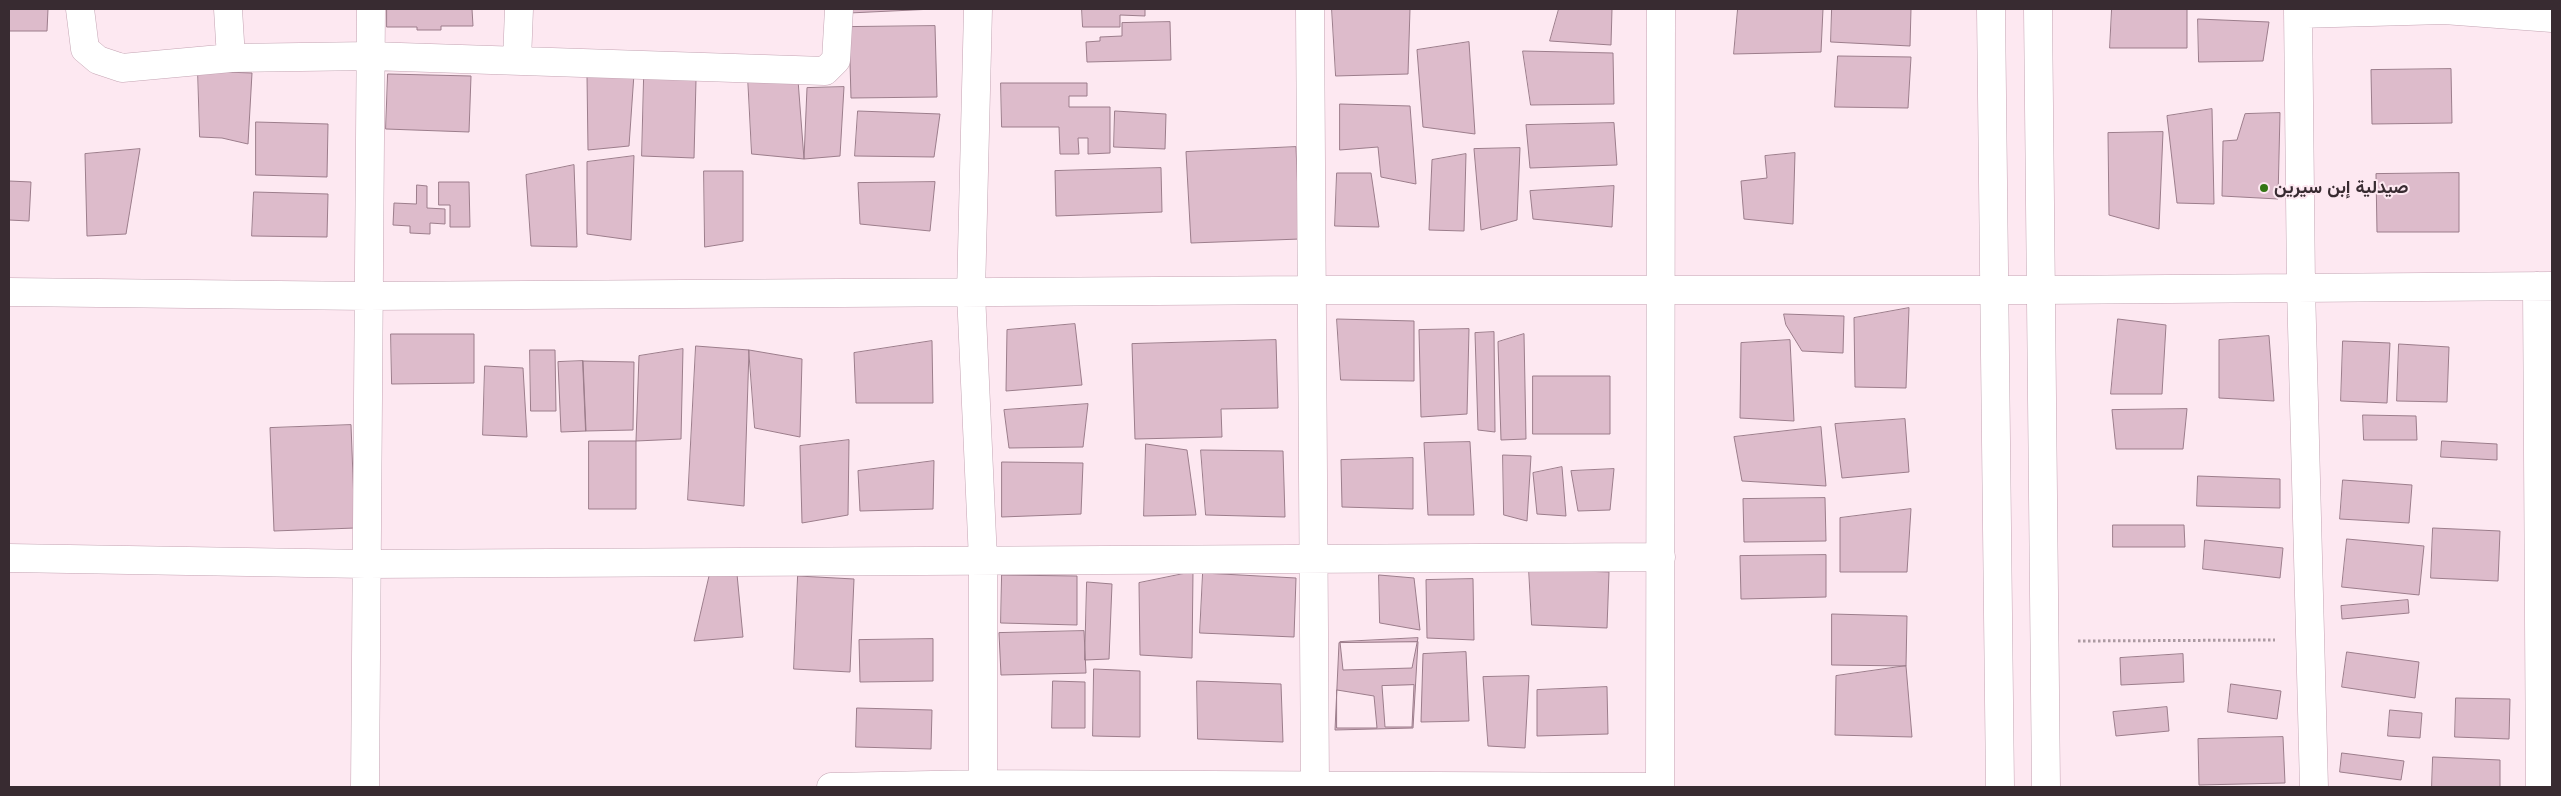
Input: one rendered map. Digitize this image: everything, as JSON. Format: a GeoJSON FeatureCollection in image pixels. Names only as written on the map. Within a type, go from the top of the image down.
{"type":"FeatureCollection","features":[{"type":"Feature","properties":{"kind":"street"},"geometry":{"type":"LineString","coordinates":[[80,9],[85,49],[98,60],[122,68],[231,58],[370,56],[825,71],[836,60],[839,9]]}},
{"type":"Feature","properties":{"kind":"street"},"geometry":{"type":"LineString","coordinates":[[228,9],[231,58]]}},
{"type":"Feature","properties":{"kind":"street"},"geometry":{"type":"LineString","coordinates":[[365,787],[371,9]]}},
{"type":"Feature","properties":{"kind":"street"},"geometry":{"type":"LineString","coordinates":[[517,61],[519,9]]}},
{"type":"Feature","properties":{"kind":"street"},"geometry":{"type":"LineString","coordinates":[[978,9],[971,293],[983,560],[983,786]]}},
{"type":"Feature","properties":{"kind":"street"},"geometry":{"type":"LineString","coordinates":[[1310,9],[1315,786]]}},
{"type":"Feature","properties":{"kind":"street"},"geometry":{"type":"LineString","coordinates":[[832,787],[1660,787],[1661,9]]}},
{"type":"Feature","properties":{"kind":"street"},"geometry":{"type":"LineString","coordinates":[[1991,9],[2000,787]]}},
{"type":"Feature","properties":{"kind":"street"},"geometry":{"type":"LineString","coordinates":[[2038,9],[2046,787]]}},
{"type":"Feature","properties":{"kind":"street"},"geometry":{"type":"LineString","coordinates":[[2314,787],[2301,288],[2298,12],[2444,10],[2552,18]]}},
{"type":"Feature","properties":{"kind":"street"},"geometry":{"type":"LineString","coordinates":[[9,292],[368,296],[1313,290],[1662,291],[1994,288],[2041,290],[2544,286],[2540,787]]}},
{"type":"Feature","properties":{"kind":"street"},"geometry":{"type":"LineString","coordinates":[[9,558],[366,564],[1661,557]]}},
{"type":"Feature","properties":{"kind":"path"},"geometry":{"type":"LineString","coordinates":[[2045,642],[2310,640]]}},
{"type":"Feature","properties":{"kind":"building"},"geometry":{"type":"Polygon","coordinates":[[[9,9],[48,9],[47,31],[9,31],[9,9]]]}},
{"type":"Feature","properties":{"kind":"building"},"geometry":{"type":"Polygon","coordinates":[[[387,9],[472,9],[473,26],[441,26],[441,30],[417,30],[417,27],[387,27],[387,9]]]}},
{"type":"Feature","properties":{"kind":"building"},"geometry":{"type":"Polygon","coordinates":[[[849,9],[934,9],[849,13],[849,9]]]}},
{"type":"Feature","properties":{"kind":"building"},"geometry":{"type":"Polygon","coordinates":[[[1082,9],[1145,9],[1145,16],[1120,15],[1120,27],[1083,27],[1082,9]]]}},
{"type":"Feature","properties":{"kind":"building"},"geometry":{"type":"Polygon","coordinates":[[[1332,9],[1410,9],[1408,74],[1336,76],[1332,9]]]}},
{"type":"Feature","properties":{"kind":"building"},"geometry":{"type":"Polygon","coordinates":[[[1559,9],[1612,9],[1611,45],[1550,41],[1559,9]]]}},
{"type":"Feature","properties":{"kind":"building"},"geometry":{"type":"Polygon","coordinates":[[[1738,9],[1823,9],[1821,52],[1734,54],[1738,9]]]}},
{"type":"Feature","properties":{"kind":"building"},"geometry":{"type":"Polygon","coordinates":[[[1832,9],[1911,9],[1910,46],[1831,42],[1832,9]]]}},
{"type":"Feature","properties":{"kind":"building"},"geometry":{"type":"Polygon","coordinates":[[[2112,9],[2187,9],[2187,48],[2110,48],[2112,9]]]}},
{"type":"Feature","properties":{"kind":"building"},"geometry":{"type":"Polygon","coordinates":[[[2198,19],[2269,22],[2263,61],[2199,62],[2198,19]]]}},
{"type":"Feature","properties":{"kind":"building"},"geometry":{"type":"Polygon","coordinates":[[[1170,22],[1171,60],[1087,62],[1086,42],[1100,41],[1100,37],[1122,36],[1122,23],[1170,22]]]}},
{"type":"Feature","properties":{"kind":"building"},"geometry":{"type":"Polygon","coordinates":[[[935,26],[937,97],[851,98],[849,27],[935,26]]]}},
{"type":"Feature","properties":{"kind":"building"},"geometry":{"type":"Polygon","coordinates":[[[1469,42],[1475,134],[1423,127],[1417,50],[1469,42]]]}},
{"type":"Feature","properties":{"kind":"building"},"geometry":{"type":"Polygon","coordinates":[[[1523,51],[1613,53],[1614,104],[1531,105],[1523,51]]]}},
{"type":"Feature","properties":{"kind":"building"},"geometry":{"type":"Polygon","coordinates":[[[1838,56],[1911,57],[1908,108],[1835,107],[1838,56]]]}},
{"type":"Feature","properties":{"kind":"building"},"geometry":{"type":"Polygon","coordinates":[[[2451,69],[2452,123],[2372,124],[2371,70],[2451,69]]]}},
{"type":"Feature","properties":{"kind":"building"},"geometry":{"type":"Polygon","coordinates":[[[198,71],[252,73],[248,144],[222,138],[200,137],[198,71]]]}},
{"type":"Feature","properties":{"kind":"building"},"geometry":{"type":"Polygon","coordinates":[[[388,74],[471,76],[469,132],[386,129],[388,74]]]}},
{"type":"Feature","properties":{"kind":"building"},"geometry":{"type":"Polygon","coordinates":[[[634,74],[629,146],[588,150],[587,75],[634,74]]]}},
{"type":"Feature","properties":{"kind":"building"},"geometry":{"type":"Polygon","coordinates":[[[748,77],[798,80],[804,159],[752,154],[748,77]]]}},
{"type":"Feature","properties":{"kind":"building"},"geometry":{"type":"Polygon","coordinates":[[[644,78],[696,80],[694,158],[642,156],[644,78]]]}},
{"type":"Feature","properties":{"kind":"building"},"geometry":{"type":"Polygon","coordinates":[[[1001,83],[1087,83],[1087,96],[1069,96],[1069,107],[1110,107],[1110,153],[1088,154],[1088,138],[1078,138],[1079,154],[1060,154],[1059,127],[1002,127],[1001,83]]]}},
{"type":"Feature","properties":{"kind":"building"},"geometry":{"type":"Polygon","coordinates":[[[844,87],[840,156],[804,159],[807,88],[844,87]]]}},
{"type":"Feature","properties":{"kind":"building"},"geometry":{"type":"Polygon","coordinates":[[[1340,104],[1410,106],[1416,184],[1381,177],[1378,147],[1340,150],[1340,104]]]}},
{"type":"Feature","properties":{"kind":"building"},"geometry":{"type":"Polygon","coordinates":[[[2212,109],[2214,204],[2177,203],[2167,116],[2212,109]]]}},
{"type":"Feature","properties":{"kind":"building"},"geometry":{"type":"Polygon","coordinates":[[[858,111],[940,114],[934,157],[855,156],[858,111]]]}},
{"type":"Feature","properties":{"kind":"building"},"geometry":{"type":"Polygon","coordinates":[[[1115,111],[1166,114],[1165,149],[1114,147],[1115,111]]]}},
{"type":"Feature","properties":{"kind":"building"},"geometry":{"type":"Polygon","coordinates":[[[2280,113],[2278,199],[2222,196],[2223,141],[2237,140],[2245,114],[2280,113]]]}},
{"type":"Feature","properties":{"kind":"building"},"geometry":{"type":"Polygon","coordinates":[[[256,122],[328,124],[327,177],[256,175],[256,122]]]}},
{"type":"Feature","properties":{"kind":"building"},"geometry":{"type":"Polygon","coordinates":[[[1614,123],[1617,165],[1530,168],[1526,125],[1614,123]]]}},
{"type":"Feature","properties":{"kind":"building"},"geometry":{"type":"Polygon","coordinates":[[[2163,132],[2159,229],[2109,215],[2108,133],[2163,132]]]}},
{"type":"Feature","properties":{"kind":"building"},"geometry":{"type":"Polygon","coordinates":[[[1296,147],[1300,239],[1191,243],[1186,152],[1296,147]]]}},
{"type":"Feature","properties":{"kind":"building"},"geometry":{"type":"Polygon","coordinates":[[[1520,148],[1517,220],[1481,230],[1474,149],[1520,148]]]}},
{"type":"Feature","properties":{"kind":"building"},"geometry":{"type":"Polygon","coordinates":[[[140,149],[126,234],[87,236],[85,154],[140,149]]]}},
{"type":"Feature","properties":{"kind":"building"},"geometry":{"type":"Polygon","coordinates":[[[1795,153],[1793,224],[1744,219],[1741,181],[1767,178],[1765,156],[1795,153]]]}},
{"type":"Feature","properties":{"kind":"building"},"geometry":{"type":"Polygon","coordinates":[[[1466,154],[1464,231],[1429,230],[1432,160],[1466,154]]]}},
{"type":"Feature","properties":{"kind":"building"},"geometry":{"type":"Polygon","coordinates":[[[634,156],[631,240],[587,234],[587,162],[634,156]]]}},
{"type":"Feature","properties":{"kind":"building"},"geometry":{"type":"Polygon","coordinates":[[[574,165],[577,247],[531,246],[526,175],[574,165]]]}},
{"type":"Feature","properties":{"kind":"building"},"geometry":{"type":"Polygon","coordinates":[[[1161,168],[1162,212],[1056,216],[1055,171],[1161,168]]]}},
{"type":"Feature","properties":{"kind":"building"},"geometry":{"type":"Polygon","coordinates":[[[704,171],[743,171],[743,241],[705,247],[704,171]]]}},
{"type":"Feature","properties":{"kind":"building"},"geometry":{"type":"Polygon","coordinates":[[[1337,173],[1371,173],[1379,227],[1335,226],[1337,173]]]}},
{"type":"Feature","properties":{"kind":"building"},"geometry":{"type":"Polygon","coordinates":[[[2459,173],[2459,232],[2377,232],[2376,174],[2459,173]]]}},
{"type":"Feature","properties":{"kind":"building"},"geometry":{"type":"Polygon","coordinates":[[[9,181],[31,182],[29,221],[9,220],[9,181]]]}},
{"type":"Feature","properties":{"kind":"building"},"geometry":{"type":"Polygon","coordinates":[[[439,182],[469,182],[470,227],[450,227],[450,205],[439,205],[439,182]]]}},
{"type":"Feature","properties":{"kind":"building"},"geometry":{"type":"Polygon","coordinates":[[[935,182],[930,231],[860,224],[858,183],[935,182]]]}},
{"type":"Feature","properties":{"kind":"building"},"geometry":{"type":"Polygon","coordinates":[[[417,185],[427,186],[427,208],[445,209],[445,224],[430,223],[430,234],[410,233],[410,226],[393,225],[394,203],[416,204],[417,185]]]}},
{"type":"Feature","properties":{"kind":"building"},"geometry":{"type":"Polygon","coordinates":[[[1614,186],[1612,227],[1533,219],[1530,191],[1614,186]]]}},
{"type":"Feature","properties":{"kind":"building"},"geometry":{"type":"Polygon","coordinates":[[[254,192],[328,194],[327,237],[252,236],[254,192]]]}},
{"type":"Feature","properties":{"kind":"building"},"geometry":{"type":"Polygon","coordinates":[[[1909,308],[1906,388],[1855,387],[1854,318],[1909,308]]]}},
{"type":"Feature","properties":{"kind":"building"},"geometry":{"type":"Polygon","coordinates":[[[1784,314],[1844,316],[1843,353],[1802,351],[1786,325],[1784,314]]]}},
{"type":"Feature","properties":{"kind":"building"},"geometry":{"type":"Polygon","coordinates":[[[1337,319],[1414,321],[1414,381],[1341,380],[1337,319]]]}},
{"type":"Feature","properties":{"kind":"building"},"geometry":{"type":"Polygon","coordinates":[[[2118,319],[2166,325],[2162,394],[2111,394],[2118,319]]]}},
{"type":"Feature","properties":{"kind":"building"},"geometry":{"type":"Polygon","coordinates":[[[1075,324],[1082,385],[1006,391],[1007,330],[1075,324]]]}},
{"type":"Feature","properties":{"kind":"building"},"geometry":{"type":"Polygon","coordinates":[[[1469,329],[1467,414],[1421,417],[1419,330],[1469,329]]]}},
{"type":"Feature","properties":{"kind":"building"},"geometry":{"type":"Polygon","coordinates":[[[1494,332],[1495,432],[1478,430],[1475,333],[1494,332]]]}},
{"type":"Feature","properties":{"kind":"building"},"geometry":{"type":"Polygon","coordinates":[[[391,334],[474,334],[474,383],[392,384],[391,334]]]}},
{"type":"Feature","properties":{"kind":"building"},"geometry":{"type":"Polygon","coordinates":[[[1524,334],[1526,439],[1501,440],[1498,342],[1524,334]]]}},
{"type":"Feature","properties":{"kind":"building"},"geometry":{"type":"Polygon","coordinates":[[[2269,336],[2274,401],[2219,398],[2219,340],[2269,336]]]}},
{"type":"Feature","properties":{"kind":"building"},"geometry":{"type":"Polygon","coordinates":[[[1276,340],[1278,408],[1221,409],[1222,437],[1135,439],[1132,344],[1276,340]]]}},
{"type":"Feature","properties":{"kind":"building"},"geometry":{"type":"Polygon","coordinates":[[[1790,340],[1794,421],[1740,418],[1741,343],[1790,340]]]}},
{"type":"Feature","properties":{"kind":"building"},"geometry":{"type":"Polygon","coordinates":[[[932,341],[933,403],[856,403],[854,353],[932,341]]]}},
{"type":"Feature","properties":{"kind":"building"},"geometry":{"type":"Polygon","coordinates":[[[2343,341],[2390,343],[2387,403],[2341,401],[2343,341]]]}},
{"type":"Feature","properties":{"kind":"building"},"geometry":{"type":"Polygon","coordinates":[[[2399,344],[2449,347],[2447,402],[2397,401],[2399,344]]]}},
{"type":"Feature","properties":{"kind":"building"},"geometry":{"type":"Polygon","coordinates":[[[696,346],[749,350],[744,506],[688,500],[696,346]]]}},
{"type":"Feature","properties":{"kind":"building"},"geometry":{"type":"Polygon","coordinates":[[[683,349],[681,439],[636,441],[639,356],[683,349]]]}},
{"type":"Feature","properties":{"kind":"building"},"geometry":{"type":"Polygon","coordinates":[[[530,350],[555,350],[556,411],[531,411],[530,350]]]}},
{"type":"Feature","properties":{"kind":"building"},"geometry":{"type":"Polygon","coordinates":[[[749,350],[802,359],[800,437],[755,428],[749,350]]]}},
{"type":"Feature","properties":{"kind":"building"},"geometry":{"type":"Polygon","coordinates":[[[583,361],[634,362],[633,430],[586,431],[583,361]]]}},
{"type":"Feature","properties":{"kind":"building"},"geometry":{"type":"Polygon","coordinates":[[[583,361],[586,431],[561,432],[558,362],[583,361]]]}},
{"type":"Feature","properties":{"kind":"building"},"geometry":{"type":"Polygon","coordinates":[[[485,366],[523,368],[527,437],[483,435],[485,366]]]}},
{"type":"Feature","properties":{"kind":"building"},"geometry":{"type":"Polygon","coordinates":[[[1533,376],[1610,376],[1610,434],[1533,434],[1533,376]]]}},
{"type":"Feature","properties":{"kind":"building"},"geometry":{"type":"Polygon","coordinates":[[[1088,404],[1083,447],[1009,448],[1004,410],[1088,404]]]}},
{"type":"Feature","properties":{"kind":"building"},"geometry":{"type":"Polygon","coordinates":[[[2187,409],[2183,449],[2116,449],[2112,410],[2187,409]]]}},
{"type":"Feature","properties":{"kind":"building"},"geometry":{"type":"Polygon","coordinates":[[[2363,415],[2416,416],[2417,440],[2364,440],[2363,415]]]}},
{"type":"Feature","properties":{"kind":"building"},"geometry":{"type":"Polygon","coordinates":[[[1905,419],[1909,472],[1842,478],[1835,424],[1905,419]]]}},
{"type":"Feature","properties":{"kind":"building"},"geometry":{"type":"Polygon","coordinates":[[[351,425],[355,528],[274,531],[270,428],[351,425]]]}},
{"type":"Feature","properties":{"kind":"building"},"geometry":{"type":"Polygon","coordinates":[[[1821,427],[1826,486],[1742,481],[1734,437],[1821,427]]]}},
{"type":"Feature","properties":{"kind":"building"},"geometry":{"type":"Polygon","coordinates":[[[849,440],[848,515],[802,523],[800,446],[849,440]]]}},
{"type":"Feature","properties":{"kind":"building"},"geometry":{"type":"Polygon","coordinates":[[[589,441],[636,441],[636,509],[589,509],[589,441]]]}},
{"type":"Feature","properties":{"kind":"building"},"geometry":{"type":"Polygon","coordinates":[[[2442,441],[2497,444],[2497,460],[2441,457],[2442,441]]]}},
{"type":"Feature","properties":{"kind":"building"},"geometry":{"type":"Polygon","coordinates":[[[1470,442],[1474,515],[1428,515],[1424,443],[1470,442]]]}},
{"type":"Feature","properties":{"kind":"building"},"geometry":{"type":"Polygon","coordinates":[[[1146,444],[1187,450],[1196,515],[1144,516],[1146,444]]]}},
{"type":"Feature","properties":{"kind":"building"},"geometry":{"type":"Polygon","coordinates":[[[1201,450],[1283,451],[1285,517],[1206,515],[1201,450]]]}},
{"type":"Feature","properties":{"kind":"building"},"geometry":{"type":"Polygon","coordinates":[[[1503,455],[1531,456],[1527,521],[1504,515],[1503,455]]]}},
{"type":"Feature","properties":{"kind":"building"},"geometry":{"type":"Polygon","coordinates":[[[1413,458],[1413,509],[1342,507],[1341,460],[1413,458]]]}},
{"type":"Feature","properties":{"kind":"building"},"geometry":{"type":"Polygon","coordinates":[[[934,461],[933,509],[860,511],[858,471],[934,461]]]}},
{"type":"Feature","properties":{"kind":"building"},"geometry":{"type":"Polygon","coordinates":[[[1002,462],[1083,463],[1081,514],[1002,517],[1002,462]]]}},
{"type":"Feature","properties":{"kind":"building"},"geometry":{"type":"Polygon","coordinates":[[[1562,467],[1566,516],[1537,514],[1533,473],[1562,467]]]}},
{"type":"Feature","properties":{"kind":"building"},"geometry":{"type":"Polygon","coordinates":[[[1614,469],[1610,510],[1578,511],[1571,471],[1614,469]]]}},
{"type":"Feature","properties":{"kind":"building"},"geometry":{"type":"Polygon","coordinates":[[[2198,476],[2280,479],[2280,508],[2197,506],[2198,476]]]}},
{"type":"Feature","properties":{"kind":"building"},"geometry":{"type":"Polygon","coordinates":[[[2343,480],[2412,485],[2409,523],[2340,519],[2343,480]]]}},
{"type":"Feature","properties":{"kind":"building"},"geometry":{"type":"Polygon","coordinates":[[[1825,498],[1826,541],[1744,542],[1743,499],[1825,498]]]}},
{"type":"Feature","properties":{"kind":"building"},"geometry":{"type":"Polygon","coordinates":[[[1911,509],[1907,572],[1840,572],[1840,518],[1911,509]]]}},
{"type":"Feature","properties":{"kind":"building"},"geometry":{"type":"Polygon","coordinates":[[[2113,525],[2184,525],[2185,547],[2113,547],[2113,525]]]}},
{"type":"Feature","properties":{"kind":"building"},"geometry":{"type":"Polygon","coordinates":[[[2433,528],[2500,531],[2498,581],[2431,578],[2433,528]]]}},
{"type":"Feature","properties":{"kind":"building"},"geometry":{"type":"Polygon","coordinates":[[[2347,539],[2424,546],[2419,595],[2342,587],[2347,539]]]}},
{"type":"Feature","properties":{"kind":"building"},"geometry":{"type":"Polygon","coordinates":[[[2205,540],[2283,548],[2280,578],[2203,569],[2205,540]]]}},
{"type":"Feature","properties":{"kind":"building"},"geometry":{"type":"Polygon","coordinates":[[[1826,555],[1826,597],[1741,599],[1740,556],[1826,555]]]}},
{"type":"Feature","properties":{"kind":"building"},"geometry":{"type":"Polygon","coordinates":[[[1529,569],[1609,572],[1607,628],[1532,625],[1529,569]]]}},
{"type":"Feature","properties":{"kind":"building"},"geometry":{"type":"Polygon","coordinates":[[[1193,572],[1192,658],[1140,655],[1139,583],[1193,572]]]}},
{"type":"Feature","properties":{"kind":"building"},"geometry":{"type":"Polygon","coordinates":[[[1203,573],[1296,578],[1294,637],[1200,633],[1203,573]]]}},
{"type":"Feature","properties":{"kind":"building"},"geometry":{"type":"Polygon","coordinates":[[[737,574],[743,637],[694,641],[709,576],[737,574]]]}},
{"type":"Feature","properties":{"kind":"building"},"geometry":{"type":"Polygon","coordinates":[[[1002,575],[1077,576],[1077,625],[1001,623],[1002,575]]]}},
{"type":"Feature","properties":{"kind":"building"},"geometry":{"type":"Polygon","coordinates":[[[1379,575],[1414,578],[1420,630],[1380,623],[1379,575]]]}},
{"type":"Feature","properties":{"kind":"building"},"geometry":{"type":"Polygon","coordinates":[[[798,576],[854,579],[850,672],[794,669],[798,576]]]}},
{"type":"Feature","properties":{"kind":"building"},"geometry":{"type":"Polygon","coordinates":[[[1473,579],[1474,640],[1427,638],[1426,580],[1473,579]]]}},
{"type":"Feature","properties":{"kind":"building"},"geometry":{"type":"Polygon","coordinates":[[[1087,582],[1112,584],[1109,659],[1085,660],[1087,582]]]}},
{"type":"Feature","properties":{"kind":"building"},"geometry":{"type":"Polygon","coordinates":[[[2408,600],[2409,613],[2342,619],[2341,606],[2408,600]]]}},
{"type":"Feature","properties":{"kind":"building"},"geometry":{"type":"Polygon","coordinates":[[[1832,614],[1907,616],[1906,666],[1832,665],[1832,614]]]}},
{"type":"Feature","properties":{"kind":"building"},"geometry":{"type":"Polygon","coordinates":[[[1084,631],[1086,673],[1001,675],[999,633],[1084,631]]]}},
{"type":"Feature","properties":{"kind":"building"},"geometry":{"type":"Polygon","coordinates":[[[1418,638],[1412,668],[1343,670],[1340,642],[1418,638]]]}},
{"type":"Feature","properties":{"kind":"building"},"geometry":{"type":"Polygon","coordinates":[[[933,639],[933,681],[860,682],[859,640],[933,639]]]}},
{"type":"Feature","properties":{"kind":"building"},"geometry":{"type":"Polygon","coordinates":[[[1418,642],[1413,728],[1335,730],[1339,643],[1418,642]]]}},
{"type":"Feature","properties":{"kind":"building"},"geometry":{"type":"Polygon","coordinates":[[[1466,652],[1469,721],[1421,722],[1423,654],[1466,652]]]}},
{"type":"Feature","properties":{"kind":"building"},"geometry":{"type":"Polygon","coordinates":[[[2347,652],[2419,662],[2415,698],[2342,687],[2347,652]]]}},
{"type":"Feature","properties":{"kind":"building"},"geometry":{"type":"Polygon","coordinates":[[[2183,654],[2184,682],[2121,685],[2120,658],[2183,654]]]}},
{"type":"Feature","properties":{"kind":"building"},"geometry":{"type":"Polygon","coordinates":[[[1906,666],[1912,737],[1835,735],[1836,676],[1906,666]]]}},
{"type":"Feature","properties":{"kind":"building"},"geometry":{"type":"Polygon","coordinates":[[[1094,669],[1140,671],[1140,737],[1093,736],[1094,669]]]}},
{"type":"Feature","properties":{"kind":"building"},"geometry":{"type":"Polygon","coordinates":[[[1529,676],[1525,748],[1488,746],[1483,677],[1529,676]]]}},
{"type":"Feature","properties":{"kind":"building"},"geometry":{"type":"Polygon","coordinates":[[[1053,681],[1085,682],[1085,728],[1052,728],[1053,681]]]}},
{"type":"Feature","properties":{"kind":"building"},"geometry":{"type":"Polygon","coordinates":[[[1197,681],[1281,684],[1283,742],[1198,739],[1197,681]]]}},
{"type":"Feature","properties":{"kind":"building"},"geometry":{"type":"Polygon","coordinates":[[[2231,684],[2281,691],[2277,719],[2228,712],[2231,684]]]}},
{"type":"Feature","properties":{"kind":"building"},"geometry":{"type":"Polygon","coordinates":[[[1414,685],[1412,727],[1385,727],[1382,686],[1414,685]]]}},
{"type":"Feature","properties":{"kind":"building"},"geometry":{"type":"Polygon","coordinates":[[[1607,687],[1608,734],[1537,736],[1537,690],[1607,687]]]}},
{"type":"Feature","properties":{"kind":"building"},"geometry":{"type":"Polygon","coordinates":[[[1337,690],[1374,696],[1377,728],[1337,728],[1337,690]]]}},
{"type":"Feature","properties":{"kind":"building"},"geometry":{"type":"Polygon","coordinates":[[[2456,698],[2510,699],[2509,739],[2455,737],[2456,698]]]}},
{"type":"Feature","properties":{"kind":"building"},"geometry":{"type":"Polygon","coordinates":[[[2167,707],[2169,731],[2116,736],[2113,712],[2167,707]]]}},
{"type":"Feature","properties":{"kind":"building"},"geometry":{"type":"Polygon","coordinates":[[[857,708],[932,710],[931,749],[856,747],[857,708]]]}},
{"type":"Feature","properties":{"kind":"building"},"geometry":{"type":"Polygon","coordinates":[[[2390,710],[2422,713],[2420,738],[2388,736],[2390,710]]]}},
{"type":"Feature","properties":{"kind":"building"},"geometry":{"type":"Polygon","coordinates":[[[2283,737],[2285,783],[2199,785],[2198,739],[2283,737]]]}},
{"type":"Feature","properties":{"kind":"building"},"geometry":{"type":"Polygon","coordinates":[[[2342,753],[2404,761],[2401,780],[2340,772],[2342,753]]]}},
{"type":"Feature","properties":{"kind":"building"},"geometry":{"type":"Polygon","coordinates":[[[2433,757],[2500,760],[2500,787],[2432,787],[2433,757]]]}},
{"type":"Feature","properties":{"kind":"place","name":"صيدلية إبن سيرين"},"geometry":{"type":"Point","coordinates":[2264,188]}}]}
